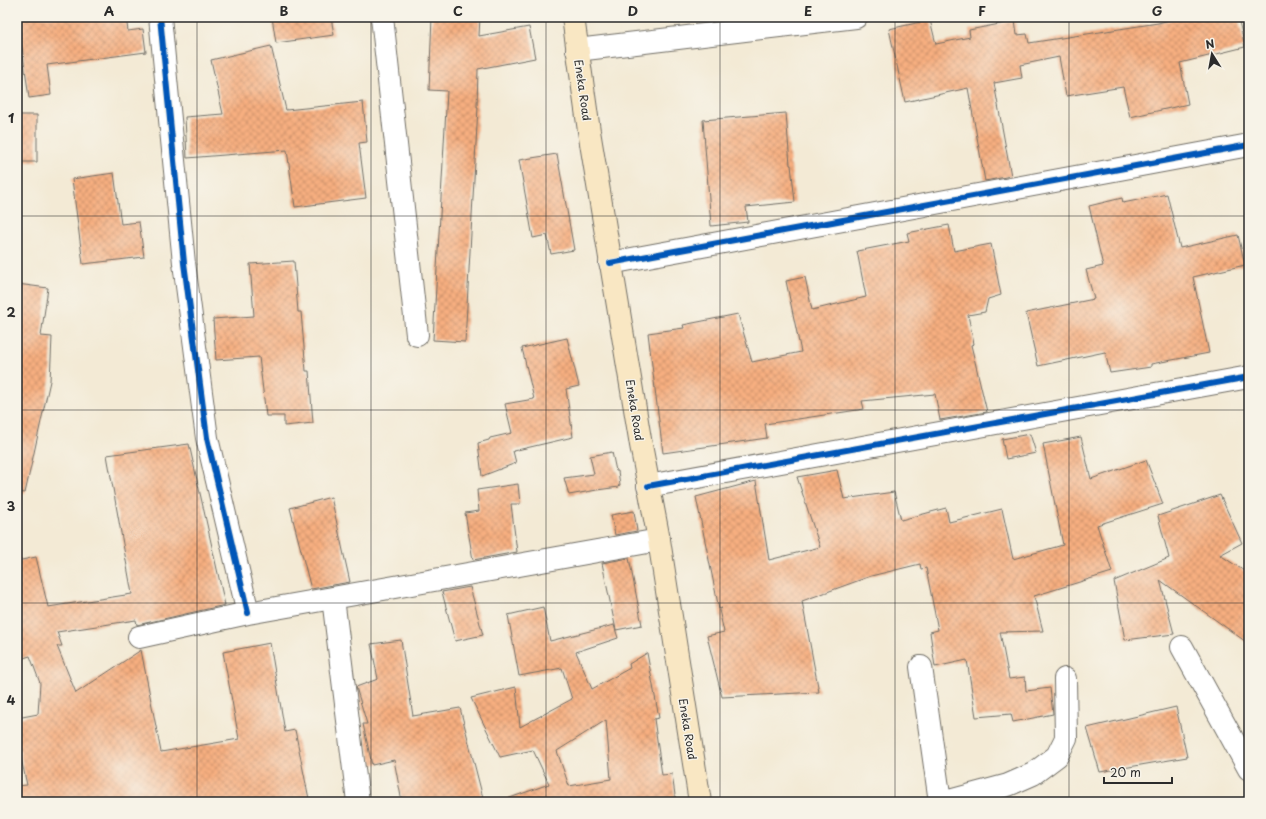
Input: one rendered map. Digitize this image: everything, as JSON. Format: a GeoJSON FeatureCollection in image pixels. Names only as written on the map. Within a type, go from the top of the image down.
{"type":"FeatureCollection","features":[{"type":"Feature","properties":{"kind":"main road","name":"Eneka Road"},"geometry":{"type":"LineString","coordinates":[[573,17],[588,131],[648,486],[659,540],[700,802]]}},
{"type":"Feature","properties":{"kind":"street"},"geometry":{"type":"LineString","coordinates":[[160,17],[184,263],[207,438],[248,613]]}},
{"type":"Feature","properties":{"kind":"street"},"geometry":{"type":"LineString","coordinates":[[382,17],[417,334]]}},
{"type":"Feature","properties":{"kind":"street"},"geometry":{"type":"LineString","coordinates":[[577,50],[856,17]]}},
{"type":"Feature","properties":{"kind":"street"},"geometry":{"type":"LineString","coordinates":[[610,263],[1249,145]]}},
{"type":"Feature","properties":{"kind":"street"},"geometry":{"type":"LineString","coordinates":[[648,486],[1249,377]]}},
{"type":"Feature","properties":{"kind":"street"},"geometry":{"type":"LineString","coordinates":[[139,638],[248,613],[659,540]]}},
{"type":"Feature","properties":{"kind":"street"},"geometry":{"type":"LineString","coordinates":[[333,598],[358,802]]}},
{"type":"Feature","properties":{"kind":"street"},"geometry":{"type":"LineString","coordinates":[[1182,647],[1249,769]]}},
{"type":"Feature","properties":{"kind":"street"},"geometry":{"type":"LineString","coordinates":[[921,667],[940,802]]}},
{"type":"Feature","properties":{"kind":"street"},"geometry":{"type":"LineString","coordinates":[[945,802],[1008,785],[1033,774],[1057,756],[1066,738],[1065,679]]}},
{"type":"Feature","properties":{"kind":"building"},"geometry":{"type":"Polygon","coordinates":[[[18,17],[101,17],[101,19],[126,17],[128,31],[143,29],[146,52],[47,65],[51,95],[29,98],[18,17]]]}},
{"type":"Feature","properties":{"kind":"building"},"geometry":{"type":"Polygon","coordinates":[[[272,17],[331,17],[334,35],[276,43],[272,17]]]}},
{"type":"Feature","properties":{"kind":"building"},"geometry":{"type":"Polygon","coordinates":[[[432,17],[480,17],[479,36],[529,27],[535,58],[478,69],[478,107],[465,342],[433,340],[447,91],[429,90],[432,17]]]}},
{"type":"Feature","properties":{"kind":"building"},"geometry":{"type":"Polygon","coordinates":[[[1181,17],[1238,17],[1245,47],[1180,63],[1188,104],[1130,117],[1123,87],[1066,96],[1059,57],[1020,65],[1022,78],[994,83],[1011,176],[985,181],[968,88],[905,102],[889,29],[930,20],[936,44],[970,37],[969,30],[1015,21],[1017,35],[1027,34],[1029,43],[1158,23],[1181,17]]]}},
{"type":"Feature","properties":{"kind":"building"},"geometry":{"type":"Polygon","coordinates":[[[271,46],[286,110],[363,102],[367,142],[359,143],[366,198],[295,207],[287,150],[187,158],[185,117],[223,114],[211,60],[271,46]]]}},
{"type":"Feature","properties":{"kind":"building"},"geometry":{"type":"Polygon","coordinates":[[[786,113],[790,165],[795,202],[746,207],[748,222],[711,226],[703,120],[786,113]]]}},
{"type":"Feature","properties":{"kind":"building"},"geometry":{"type":"Polygon","coordinates":[[[17,115],[37,115],[37,162],[17,162],[17,115]]]}},
{"type":"Feature","properties":{"kind":"building"},"geometry":{"type":"Polygon","coordinates":[[[557,154],[574,250],[551,254],[547,235],[533,238],[519,160],[557,154]]]}},
{"type":"Feature","properties":{"kind":"building"},"geometry":{"type":"Polygon","coordinates":[[[114,173],[121,224],[139,222],[144,257],[83,264],[72,179],[114,173]]]}},
{"type":"Feature","properties":{"kind":"building"},"geometry":{"type":"Polygon","coordinates":[[[1167,194],[1180,248],[1238,235],[1245,265],[1193,277],[1209,353],[1151,364],[1151,367],[1110,373],[1105,352],[1038,366],[1026,313],[1094,299],[1086,270],[1103,266],[1089,206],[1122,198],[1123,203],[1167,194]]]}},
{"type":"Feature","properties":{"kind":"building"},"geometry":{"type":"Polygon","coordinates":[[[949,225],[954,251],[991,244],[1001,295],[988,299],[985,312],[968,315],[974,344],[971,345],[987,412],[940,420],[935,394],[862,401],[864,409],[765,424],[767,438],[663,453],[648,333],[684,328],[683,325],[738,314],[752,362],[801,352],[786,281],[805,277],[812,310],[866,297],[857,251],[909,241],[907,233],[949,225]]]}},
{"type":"Feature","properties":{"kind":"building"},"geometry":{"type":"Polygon","coordinates":[[[294,261],[298,312],[301,312],[306,371],[309,371],[313,423],[284,426],[284,416],[266,416],[259,357],[216,360],[213,319],[254,316],[250,264],[294,261]]]}},
{"type":"Feature","properties":{"kind":"building"},"geometry":{"type":"Polygon","coordinates":[[[17,284],[48,288],[41,336],[52,337],[50,381],[25,493],[17,492],[17,284]]]}},
{"type":"Feature","properties":{"kind":"building"},"geometry":{"type":"Polygon","coordinates":[[[567,338],[579,386],[566,389],[573,437],[513,451],[516,463],[482,476],[478,443],[489,440],[490,438],[512,433],[505,404],[534,399],[522,348],[567,338]]]}},
{"type":"Feature","properties":{"kind":"building"},"geometry":{"type":"Polygon","coordinates":[[[1030,434],[1036,453],[1006,459],[1002,439],[1030,434]]]}},
{"type":"Feature","properties":{"kind":"building"},"geometry":{"type":"Polygon","coordinates":[[[1081,437],[1091,479],[1146,460],[1163,504],[1097,525],[1112,572],[1034,596],[1043,631],[1000,632],[1009,679],[1025,677],[1026,691],[1050,688],[1053,714],[1013,722],[1011,714],[976,717],[967,660],[935,667],[930,632],[938,630],[926,568],[921,569],[920,564],[871,576],[802,601],[819,692],[722,697],[707,636],[724,632],[719,610],[722,608],[719,609],[696,497],[756,481],[769,560],[820,547],[797,477],[837,470],[844,499],[894,492],[901,520],[946,508],[949,522],[1002,509],[1013,559],[1063,545],[1043,444],[1081,437]]]}},
{"type":"Feature","properties":{"kind":"building"},"geometry":{"type":"Polygon","coordinates":[[[189,444],[225,605],[137,625],[136,620],[57,632],[62,646],[57,646],[76,693],[141,650],[161,752],[239,739],[223,652],[270,643],[285,732],[295,730],[309,799],[291,802],[17,802],[17,786],[27,785],[17,740],[17,718],[38,714],[40,683],[30,656],[17,660],[17,561],[36,557],[48,607],[132,594],[107,455],[189,444]]]}},
{"type":"Feature","properties":{"kind":"building"},"geometry":{"type":"Polygon","coordinates":[[[612,452],[616,471],[618,471],[619,487],[569,495],[564,478],[594,474],[590,456],[612,452]]]}},
{"type":"Feature","properties":{"kind":"building"},"geometry":{"type":"Polygon","coordinates":[[[518,484],[520,504],[511,504],[517,552],[473,560],[465,513],[479,511],[477,490],[518,484]]]}},
{"type":"Feature","properties":{"kind":"building"},"geometry":{"type":"Polygon","coordinates":[[[1220,495],[1242,543],[1220,555],[1249,574],[1249,644],[1160,580],[1174,634],[1125,640],[1114,581],[1169,558],[1158,516],[1220,495]]]}},
{"type":"Feature","properties":{"kind":"building"},"geometry":{"type":"Polygon","coordinates":[[[331,497],[350,582],[311,589],[290,508],[331,497]]]}},
{"type":"Feature","properties":{"kind":"building"},"geometry":{"type":"Polygon","coordinates":[[[634,511],[637,531],[615,535],[611,515],[634,511]]]}},
{"type":"Feature","properties":{"kind":"building"},"geometry":{"type":"Polygon","coordinates":[[[629,558],[642,625],[616,630],[602,563],[629,558]]]}},
{"type":"Feature","properties":{"kind":"building"},"geometry":{"type":"Polygon","coordinates":[[[470,587],[483,635],[455,641],[442,592],[470,587]]]}},
{"type":"Feature","properties":{"kind":"building"},"geometry":{"type":"Polygon","coordinates":[[[543,607],[550,641],[614,625],[618,638],[576,652],[592,689],[630,668],[629,664],[647,653],[659,718],[654,719],[662,775],[672,774],[676,802],[505,802],[504,800],[549,784],[533,750],[500,757],[471,698],[516,687],[520,727],[572,699],[562,668],[519,676],[508,615],[543,607]],[[606,720],[557,751],[569,786],[611,779],[606,720]]]}},
{"type":"Feature","properties":{"kind":"building"},"geometry":{"type":"Polygon","coordinates":[[[401,640],[413,716],[460,708],[483,798],[468,802],[402,802],[394,760],[372,765],[363,724],[367,724],[356,687],[378,679],[371,644],[401,640]]]}},
{"type":"Feature","properties":{"kind":"building"},"geometry":{"type":"Polygon","coordinates":[[[1176,707],[1187,757],[1100,772],[1087,728],[1176,707]]]}},
{"type":"Feature","properties":{"kind":"cycle path"},"geometry":{"type":"LineString","coordinates":[[160,17],[184,263],[207,438],[248,613]]}},
{"type":"Feature","properties":{"kind":"cycle path"},"geometry":{"type":"LineString","coordinates":[[610,263],[1249,145]]}},
{"type":"Feature","properties":{"kind":"cycle path"},"geometry":{"type":"LineString","coordinates":[[648,486],[1249,377]]}}]}
